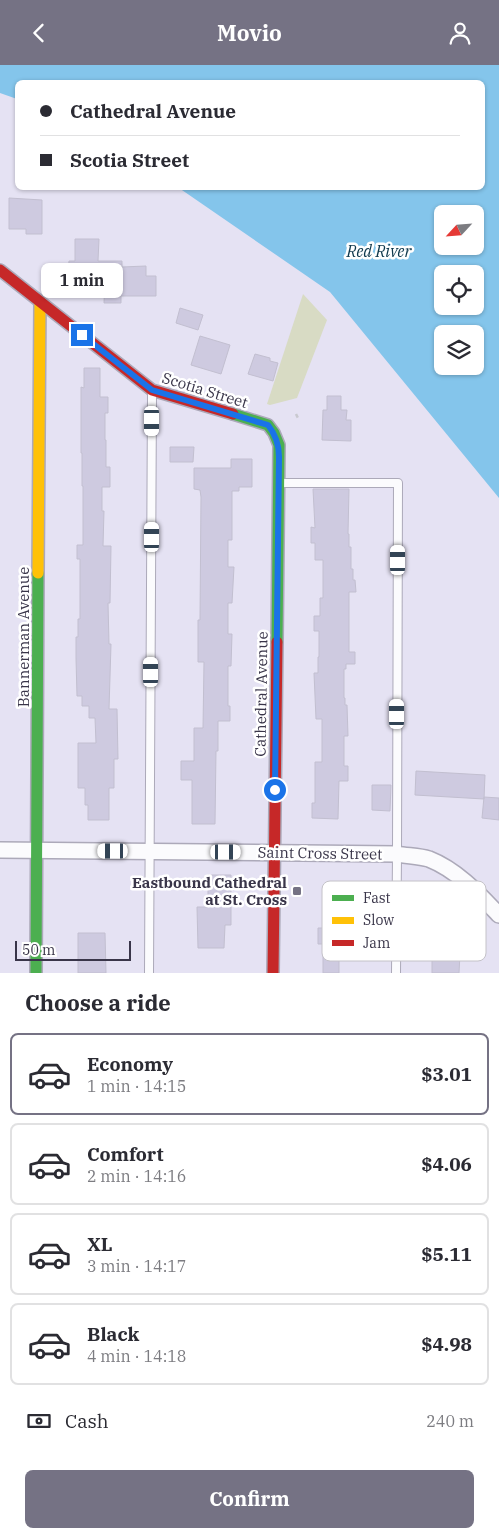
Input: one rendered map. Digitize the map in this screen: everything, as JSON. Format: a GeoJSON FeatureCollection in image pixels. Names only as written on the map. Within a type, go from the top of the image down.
{"type":"FeatureCollection","features":[{"type":"Feature","properties":{"kind":"street","name":"Scotia Street"},"geometry":{"type":"LineString","coordinates":[[0,270],[152,390],[268,425],[279,445]]}},
{"type":"Feature","properties":{"kind":"street","name":"Bannerman Avenue"},"geometry":{"type":"LineString","coordinates":[[36,973],[40,302]]}},
{"type":"Feature","properties":{"kind":"street","name":"Cathedral Avenue"},"geometry":{"type":"LineString","coordinates":[[273,973],[279,445]]}},
{"type":"Feature","properties":{"kind":"street","name":"Saint Cross Street"},"geometry":{"type":"LineString","coordinates":[[0,850],[397,854],[427,859],[446,868],[465,881]]}},
{"type":"Feature","properties":{"kind":"street","name":"Saint Cross Street"},"geometry":{"type":"LineString","coordinates":[[486,902],[499,915]]}},
{"type":"Feature","properties":{"kind":"lane"},"geometry":{"type":"LineString","coordinates":[[149,973],[152,390]]}},
{"type":"Feature","properties":{"kind":"lane"},"geometry":{"type":"LineString","coordinates":[[278,483],[398,483],[397,881]]}},
{"type":"Feature","properties":{"kind":"path"},"geometry":{"type":"LineString","coordinates":[[296,414],[298,418]]}},
{"type":"Feature","properties":{"kind":"green space"},"geometry":{"type":"Polygon","coordinates":[[[303,294],[327,320],[297,398],[270,405],[267,404],[303,294]]]}},
{"type":"Feature","properties":{"kind":"water","name":"Red River"},"geometry":{"type":"Polygon","coordinates":[[[0,65],[499,65],[499,498],[330,292],[182,190],[485,190],[485,80],[15,80],[15,98],[0,93],[0,65]]]}},
{"type":"Feature","properties":{"kind":"building"},"geometry":{"type":"Polygon","coordinates":[[[9,198],[42,200],[42,234],[26,234],[26,229],[9,229],[9,198]]]}},
{"type":"Feature","properties":{"kind":"building"},"geometry":{"type":"Polygon","coordinates":[[[75,239],[99,239],[98,261],[122,261],[122,267],[146,266],[146,276],[156,276],[156,296],[121,296],[121,303],[104,303],[105,277],[68,276],[69,261],[75,261],[75,239]]]}},
{"type":"Feature","properties":{"kind":"building"},"geometry":{"type":"Polygon","coordinates":[[[180,308],[203,315],[198,330],[176,323],[180,308]]]}},
{"type":"Feature","properties":{"kind":"building"},"geometry":{"type":"Polygon","coordinates":[[[200,336],[230,345],[221,374],[191,365],[200,336]]]}},
{"type":"Feature","properties":{"kind":"building"},"geometry":{"type":"Polygon","coordinates":[[[255,354],[270,358],[270,361],[278,363],[273,381],[248,374],[255,354]]]}},
{"type":"Feature","properties":{"kind":"building"},"geometry":{"type":"Polygon","coordinates":[[[84,368],[100,368],[100,397],[108,397],[108,413],[105,413],[105,440],[106,467],[110,467],[110,487],[102,487],[102,511],[104,511],[103,546],[111,546],[110,603],[108,603],[109,644],[111,644],[109,709],[117,709],[118,759],[114,759],[114,788],[109,788],[109,820],[88,820],[88,805],[85,805],[85,788],[78,788],[78,743],[96,743],[95,718],[89,718],[89,706],[82,706],[82,696],[77,696],[76,637],[78,637],[78,619],[80,619],[80,559],[77,559],[77,545],[83,545],[81,387],[84,388],[84,368]]]}},
{"type":"Feature","properties":{"kind":"building"},"geometry":{"type":"Polygon","coordinates":[[[327,396],[341,396],[341,410],[347,410],[346,420],[351,420],[351,441],[322,440],[323,410],[327,410],[327,396]]]}},
{"type":"Feature","properties":{"kind":"building"},"geometry":{"type":"Polygon","coordinates":[[[170,447],[194,447],[193,462],[170,462],[170,447]]]}},
{"type":"Feature","properties":{"kind":"building"},"geometry":{"type":"Polygon","coordinates":[[[231,459],[252,459],[252,487],[239,487],[239,491],[232,491],[232,540],[228,540],[228,567],[234,567],[232,603],[228,603],[228,634],[232,634],[231,666],[228,666],[230,721],[218,721],[215,824],[192,824],[192,780],[181,780],[181,761],[194,761],[194,728],[203,728],[204,662],[198,662],[201,497],[200,490],[194,489],[194,468],[231,468],[231,459]]]}},
{"type":"Feature","properties":{"kind":"building"},"geometry":{"type":"Polygon","coordinates":[[[313,489],[349,489],[348,534],[349,547],[351,547],[351,569],[353,569],[356,592],[349,592],[349,652],[355,652],[355,664],[346,664],[346,669],[344,669],[344,698],[345,705],[347,705],[348,736],[344,736],[344,766],[348,766],[348,781],[339,781],[338,819],[312,818],[312,803],[315,803],[315,762],[322,762],[322,719],[316,719],[314,673],[318,673],[319,631],[314,631],[314,616],[320,616],[320,598],[323,598],[323,560],[315,560],[315,543],[311,543],[311,527],[315,528],[313,489]]]}},
{"type":"Feature","properties":{"kind":"building"},"geometry":{"type":"Polygon","coordinates":[[[416,771],[485,775],[484,799],[415,795],[416,771]]]}},
{"type":"Feature","properties":{"kind":"building"},"geometry":{"type":"Polygon","coordinates":[[[372,785],[391,785],[390,811],[372,810],[372,785]]]}},
{"type":"Feature","properties":{"kind":"building"},"geometry":{"type":"Polygon","coordinates":[[[484,797],[499,798],[499,820],[482,818],[484,797]]]}},
{"type":"Feature","properties":{"kind":"building"},"geometry":{"type":"Polygon","coordinates":[[[208,875],[231,875],[231,925],[225,925],[224,948],[198,948],[197,907],[208,907],[208,875]]]}},
{"type":"Feature","properties":{"kind":"building"},"geometry":{"type":"Polygon","coordinates":[[[318,928],[322,928],[322,944],[318,944],[318,928]]]}},
{"type":"Feature","properties":{"kind":"building"},"geometry":{"type":"Polygon","coordinates":[[[78,933],[105,933],[106,973],[78,973],[78,933]]]}},
{"type":"Feature","properties":{"kind":"building"},"geometry":{"type":"Polygon","coordinates":[[[323,961],[339,961],[339,973],[323,973],[323,961]]]}},
{"type":"Feature","properties":{"kind":"building"},"geometry":{"type":"Polygon","coordinates":[[[432,961],[460,961],[459,973],[432,973],[432,961]]]}},
{"type":"Feature","properties":{"kind":"traffic: fast"},"geometry":{"type":"LineString","coordinates":[[233,414],[268,425],[279,445],[277,642]]}},
{"type":"Feature","properties":{"kind":"traffic: fast"},"geometry":{"type":"LineString","coordinates":[[36,973],[38,573]]}},
{"type":"Feature","properties":{"kind":"traffic: slow"},"geometry":{"type":"LineString","coordinates":[[38,573],[40,302]]}},
{"type":"Feature","properties":{"kind":"traffic: jam"},"geometry":{"type":"LineString","coordinates":[[0,270],[152,390],[233,414]]}},
{"type":"Feature","properties":{"kind":"traffic: jam"},"geometry":{"type":"LineString","coordinates":[[273,973],[277,642]]}},
{"type":"Feature","properties":{"kind":"place","name":"Eastbound Cathedral at St. Cross"},"geometry":{"type":"Point","coordinates":[297,891]}},
{"type":"Feature","properties":{"kind":"route"},"geometry":{"type":"LineString","coordinates":[[82,335],[152,390],[268,425],[274,433],[279,445],[275,790]]}}]}
